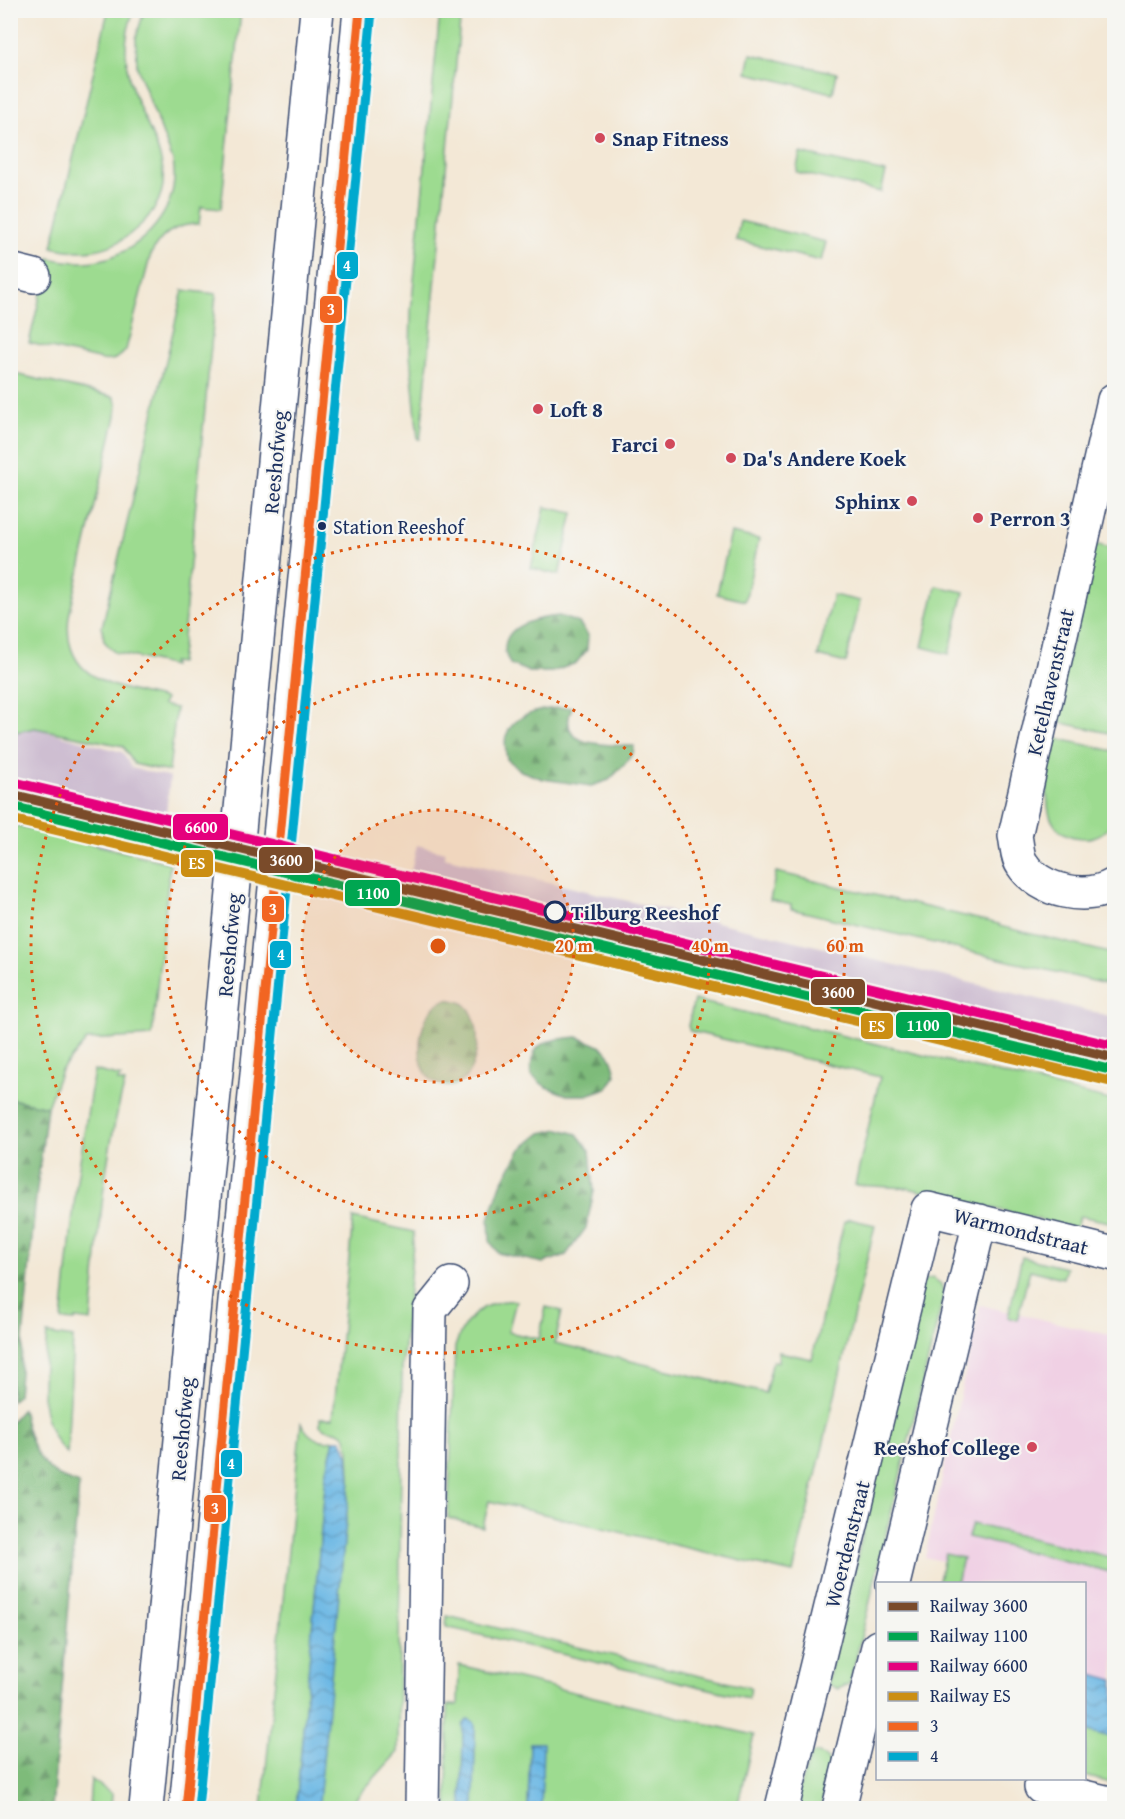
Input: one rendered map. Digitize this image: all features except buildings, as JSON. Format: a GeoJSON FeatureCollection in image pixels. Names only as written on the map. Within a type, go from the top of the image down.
{"type":"FeatureCollection","features":[{"type":"Feature","properties":{"kind":"street","name":"Reeshofweg"},"geometry":{"type":"LineString","coordinates":[[146,1809],[317,10]]}},
{"type":"Feature","properties":{"kind":"street","name":"Reeshofweg"},"geometry":{"type":"LineString","coordinates":[[186,1809],[360,10]]}},
{"type":"Feature","properties":{"kind":"street","name":"Ketelhavenstraat"},"geometry":{"type":"LineString","coordinates":[[1114,400],[1015,836],[1021,863],[1037,880],[1062,890],[1087,894],[1114,885]]}},
{"type":"Feature","properties":{"kind":"street","name":"Warmondstraat"},"geometry":{"type":"LineString","coordinates":[[928,1209],[1114,1254]]}},
{"type":"Feature","properties":{"kind":"street","name":"Woerdenstraat"},"geometry":{"type":"LineString","coordinates":[[782,1809],[928,1209]]}},
{"type":"Feature","properties":{"kind":"street"},"geometry":{"type":"LineString","coordinates":[[892,1582],[980,1221]]}},
{"type":"Feature","properties":{"kind":"street"},"geometry":{"type":"LineString","coordinates":[[422,1809],[430,1310],[451,1284]]}},
{"type":"Feature","properties":{"kind":"street"},"geometry":{"type":"LineString","coordinates":[[839,1809],[876,1655]]}},
{"type":"Feature","properties":{"kind":"street"},"geometry":{"type":"LineString","coordinates":[[1041,1787],[1114,1804]]}},
{"type":"Feature","properties":{"kind":"shaded area"},"geometry":{"type":"Polygon","coordinates":[[[35,728],[122,752],[132,768],[170,777],[161,858],[113,846],[96,856],[11,837],[11,733],[35,728]]]}},
{"type":"Feature","properties":{"kind":"shaded area"},"geometry":{"type":"Polygon","coordinates":[[[417,845],[445,852],[444,857],[1114,1017],[1114,1071],[433,907],[431,912],[403,905],[417,845]]]}},
{"type":"Feature","properties":{"kind":"shaded area","name":"Reeshof College"},"geometry":{"type":"Polygon","coordinates":[[[980,1305],[1114,1336],[1114,1710],[1086,1702],[1086,1582],[948,1582],[952,1563],[925,1557],[980,1305]]]}},
{"type":"Feature","properties":{"kind":"green space"},"geometry":{"type":"Polygon","coordinates":[[[108,11],[134,11],[127,35],[127,69],[136,100],[161,159],[163,178],[160,196],[150,215],[130,234],[102,248],[72,251],[52,247],[108,11]]]}},
{"type":"Feature","properties":{"kind":"green space"},"geometry":{"type":"Polygon","coordinates":[[[144,11],[241,11],[221,209],[201,207],[199,224],[175,229],[158,243],[150,257],[126,350],[116,359],[106,360],[29,343],[49,258],[87,262],[116,255],[132,247],[156,224],[171,194],[174,178],[173,161],[137,67],[136,38],[144,11]]]}},
{"type":"Feature","properties":{"kind":"green space"},"geometry":{"type":"Polygon","coordinates":[[[440,11],[461,11],[421,434],[418,439],[410,354],[411,311],[440,11]]]}},
{"type":"Feature","properties":{"kind":"green space"},"geometry":{"type":"Polygon","coordinates":[[[751,54],[837,73],[833,93],[747,73],[751,54]]]}},
{"type":"Feature","properties":{"kind":"green space"},"geometry":{"type":"Polygon","coordinates":[[[800,153],[886,172],[881,192],[796,172],[800,153]]]}},
{"type":"Feature","properties":{"kind":"green space"},"geometry":{"type":"Polygon","coordinates":[[[740,221],[826,242],[821,261],[736,240],[740,221]]]}},
{"type":"Feature","properties":{"kind":"green space"},"geometry":{"type":"Polygon","coordinates":[[[183,290],[216,294],[182,648],[180,663],[172,662],[173,666],[114,652],[104,641],[102,627],[183,290]]]}},
{"type":"Feature","properties":{"kind":"green space"},"geometry":{"type":"Polygon","coordinates":[[[11,373],[114,397],[117,405],[116,416],[69,616],[69,638],[74,655],[83,668],[96,677],[111,685],[165,699],[162,705],[176,708],[169,771],[134,764],[123,746],[35,728],[11,733],[11,373]]]}},
{"type":"Feature","properties":{"kind":"green space"},"geometry":{"type":"Polygon","coordinates":[[[545,507],[573,513],[559,575],[531,568],[545,507]]]}},
{"type":"Feature","properties":{"kind":"green space"},"geometry":{"type":"Polygon","coordinates":[[[731,533],[759,539],[745,601],[717,594],[731,533]]]}},
{"type":"Feature","properties":{"kind":"green space"},"geometry":{"type":"Polygon","coordinates":[[[1095,544],[1114,549],[1114,734],[1053,721],[1095,544]]]}},
{"type":"Feature","properties":{"kind":"green space"},"geometry":{"type":"Polygon","coordinates":[[[936,586],[964,592],[949,654],[922,647],[936,586]]]}},
{"type":"Feature","properties":{"kind":"green space"},"geometry":{"type":"Polygon","coordinates":[[[833,595],[860,601],[846,663],[818,656],[833,595]]]}},
{"type":"Feature","properties":{"kind":"green space"},"geometry":{"type":"Polygon","coordinates":[[[559,616],[579,623],[588,635],[587,650],[576,663],[552,672],[529,672],[510,664],[505,650],[510,634],[524,624],[542,618],[559,616]]]}},
{"type":"Feature","properties":{"kind":"green space"},"geometry":{"type":"Polygon","coordinates":[[[572,707],[569,721],[571,731],[577,738],[599,744],[634,746],[633,753],[609,780],[591,786],[543,779],[521,771],[507,759],[506,736],[517,721],[534,712],[572,707]]]}},
{"type":"Feature","properties":{"kind":"green space"},"geometry":{"type":"Polygon","coordinates":[[[1050,737],[1114,751],[1115,810],[1109,826],[1102,833],[1093,837],[1072,836],[1055,825],[1050,816],[1047,777],[1050,737]]]}},
{"type":"Feature","properties":{"kind":"green space"},"geometry":{"type":"Polygon","coordinates":[[[11,824],[170,863],[152,1036],[87,1040],[61,1070],[47,1107],[11,1099],[11,824]]]}},
{"type":"Feature","properties":{"kind":"green space"},"geometry":{"type":"Polygon","coordinates":[[[776,872],[999,924],[999,926],[1114,954],[1114,986],[791,909],[791,905],[770,900],[776,872]]]}},
{"type":"Feature","properties":{"kind":"green space"},"geometry":{"type":"Polygon","coordinates":[[[447,999],[461,1002],[470,1010],[475,1021],[477,1035],[473,1065],[458,1084],[446,1086],[435,1082],[427,1074],[422,1064],[420,1038],[428,1014],[436,1005],[447,999]]]}},
{"type":"Feature","properties":{"kind":"green space"},"geometry":{"type":"Polygon","coordinates":[[[694,1000],[1114,1101],[1114,1223],[1080,1216],[1074,1228],[908,1188],[855,1185],[880,1077],[690,1031],[688,1026],[694,1000]]]}},
{"type":"Feature","properties":{"kind":"green space"},"geometry":{"type":"Polygon","coordinates":[[[577,1037],[599,1046],[608,1053],[616,1075],[607,1088],[587,1095],[567,1095],[546,1087],[531,1075],[531,1063],[537,1048],[549,1041],[577,1037]]]}},
{"type":"Feature","properties":{"kind":"green space"},"geometry":{"type":"Polygon","coordinates":[[[94,1070],[121,1077],[117,1081],[125,1083],[106,1171],[91,1321],[62,1320],[76,1186],[94,1070]]]}},
{"type":"Feature","properties":{"kind":"green space"},"geometry":{"type":"Polygon","coordinates":[[[11,1099],[47,1107],[35,1206],[18,1395],[11,1401],[11,1099]]]}},
{"type":"Feature","properties":{"kind":"green space"},"geometry":{"type":"Polygon","coordinates":[[[559,1129],[577,1134],[590,1151],[594,1191],[586,1228],[566,1255],[543,1263],[498,1253],[490,1241],[489,1219],[501,1184],[521,1149],[541,1133],[559,1129]]]}},
{"type":"Feature","properties":{"kind":"green space"},"geometry":{"type":"Polygon","coordinates":[[[353,1218],[414,1232],[402,1368],[398,1752],[347,1808],[317,1808],[350,1480],[349,1449],[346,1437],[340,1432],[320,1425],[320,1418],[333,1418],[353,1218]]]}},
{"type":"Feature","properties":{"kind":"green space"},"geometry":{"type":"Polygon","coordinates":[[[849,1219],[875,1225],[793,1573],[489,1501],[483,1527],[448,1518],[455,1347],[464,1328],[477,1312],[495,1303],[516,1301],[508,1332],[539,1339],[546,1307],[562,1311],[555,1343],[765,1393],[773,1361],[778,1362],[779,1352],[812,1359],[844,1222],[849,1219]]]}},
{"type":"Feature","properties":{"kind":"green space"},"geometry":{"type":"Polygon","coordinates":[[[1022,1257],[1066,1268],[1063,1278],[1030,1270],[1017,1320],[1008,1317],[1022,1257]]]}},
{"type":"Feature","properties":{"kind":"green space"},"geometry":{"type":"Polygon","coordinates":[[[933,1278],[941,1284],[944,1294],[851,1679],[849,1684],[838,1689],[827,1684],[923,1280],[933,1278]]]}},
{"type":"Feature","properties":{"kind":"green space"},"geometry":{"type":"Polygon","coordinates":[[[47,1334],[73,1338],[67,1454],[49,1427],[45,1413],[43,1382],[47,1334]]]}},
{"type":"Feature","properties":{"kind":"green space"},"geometry":{"type":"Polygon","coordinates":[[[22,1409],[29,1437],[43,1462],[57,1475],[79,1484],[52,1808],[11,1808],[10,1423],[22,1409]]]}},
{"type":"Feature","properties":{"kind":"green space"},"geometry":{"type":"Polygon","coordinates":[[[301,1423],[314,1438],[323,1441],[334,1440],[326,1475],[296,1808],[262,1808],[301,1423]]]}},
{"type":"Feature","properties":{"kind":"green space"},"geometry":{"type":"Polygon","coordinates":[[[972,1524],[1114,1558],[1114,1573],[968,1537],[972,1524]]]}},
{"type":"Feature","properties":{"kind":"green space"},"geometry":{"type":"Polygon","coordinates":[[[945,1554],[963,1558],[957,1582],[938,1582],[945,1554]]]}},
{"type":"Feature","properties":{"kind":"green space"},"geometry":{"type":"Polygon","coordinates":[[[447,1616],[751,1688],[748,1698],[446,1627],[447,1616]]]}},
{"type":"Feature","properties":{"kind":"green space"},"geometry":{"type":"Polygon","coordinates":[[[459,1665],[754,1735],[737,1808],[541,1808],[542,1743],[530,1743],[528,1808],[474,1808],[475,1726],[463,1725],[462,1808],[447,1808],[448,1705],[458,1705],[459,1665]]]}},
{"type":"Feature","properties":{"kind":"green space"},"geometry":{"type":"Polygon","coordinates":[[[1086,1730],[1114,1738],[1114,1784],[1086,1776],[1086,1730]]]}},
{"type":"Feature","properties":{"kind":"green space"},"geometry":{"type":"Polygon","coordinates":[[[816,1753],[827,1758],[830,1766],[821,1808],[792,1808],[811,1755],[816,1753]]]}},
{"type":"Feature","properties":{"kind":"green space"},"geometry":{"type":"Polygon","coordinates":[[[91,1779],[112,1794],[111,1808],[89,1808],[91,1779]]]}},
{"type":"Feature","properties":{"kind":"water"},"geometry":{"type":"Polygon","coordinates":[[[334,1440],[342,1440],[348,1455],[350,1480],[319,1802],[317,1808],[296,1808],[326,1475],[334,1440]]]}},
{"type":"Feature","properties":{"kind":"water"},"geometry":{"type":"Polygon","coordinates":[[[1086,1672],[1114,1680],[1114,1738],[1086,1730],[1086,1672]]]}},
{"type":"Feature","properties":{"kind":"water"},"geometry":{"type":"Polygon","coordinates":[[[468,1719],[474,1722],[475,1726],[474,1808],[462,1808],[463,1725],[468,1719]]]}},
{"type":"Feature","properties":{"kind":"water"},"geometry":{"type":"Polygon","coordinates":[[[530,1743],[543,1743],[541,1808],[528,1808],[530,1743]]]}},
{"type":"Feature","properties":{"kind":"rail line","name":"6600"},"geometry":{"type":"LineString","coordinates":[[13,782],[1114,1046]]}},
{"type":"Feature","properties":{"kind":"rail line","name":"3600"},"geometry":{"type":"LineString","coordinates":[[10,794],[1114,1058]]}},
{"type":"Feature","properties":{"kind":"rail line","name":"1100"},"geometry":{"type":"LineString","coordinates":[[10,806],[1111,1070]]}},
{"type":"Feature","properties":{"kind":"rail line","name":"ES"},"geometry":{"type":"LineString","coordinates":[[10,819],[1108,1081]]}},
{"type":"Feature","properties":{"kind":"transit line","name":"3"},"geometry":{"type":"LineString","coordinates":[[186,1808],[360,10]]}},
{"type":"Feature","properties":{"kind":"transit line","name":"4"},"geometry":{"type":"LineString","coordinates":[[198,1808],[372,11]]}},
{"type":"Feature","properties":{"kind":"place","name":"Snap Fitness"},"geometry":{"type":"Point","coordinates":[600,138]}},
{"type":"Feature","properties":{"kind":"place","name":"Loft 8"},"geometry":{"type":"Point","coordinates":[538,409]}},
{"type":"Feature","properties":{"kind":"place","name":"Farci"},"geometry":{"type":"Point","coordinates":[670,444]}},
{"type":"Feature","properties":{"kind":"place","name":"Da's Andere Koek"},"geometry":{"type":"Point","coordinates":[731,458]}},
{"type":"Feature","properties":{"kind":"place","name":"Sphinx"},"geometry":{"type":"Point","coordinates":[912,501]}},
{"type":"Feature","properties":{"kind":"place","name":"Perron 3"},"geometry":{"type":"Point","coordinates":[978,518]}},
{"type":"Feature","properties":{"kind":"place","name":"Station Reeshof"},"geometry":{"type":"Point","coordinates":[322,526]}},
{"type":"Feature","properties":{"kind":"place","name":"Tilburg Reeshof"},"geometry":{"type":"Point","coordinates":[555,912]}},
{"type":"Feature","properties":{"kind":"place","name":"Reeshof College"},"geometry":{"type":"Point","coordinates":[1032,1447]}}]}
